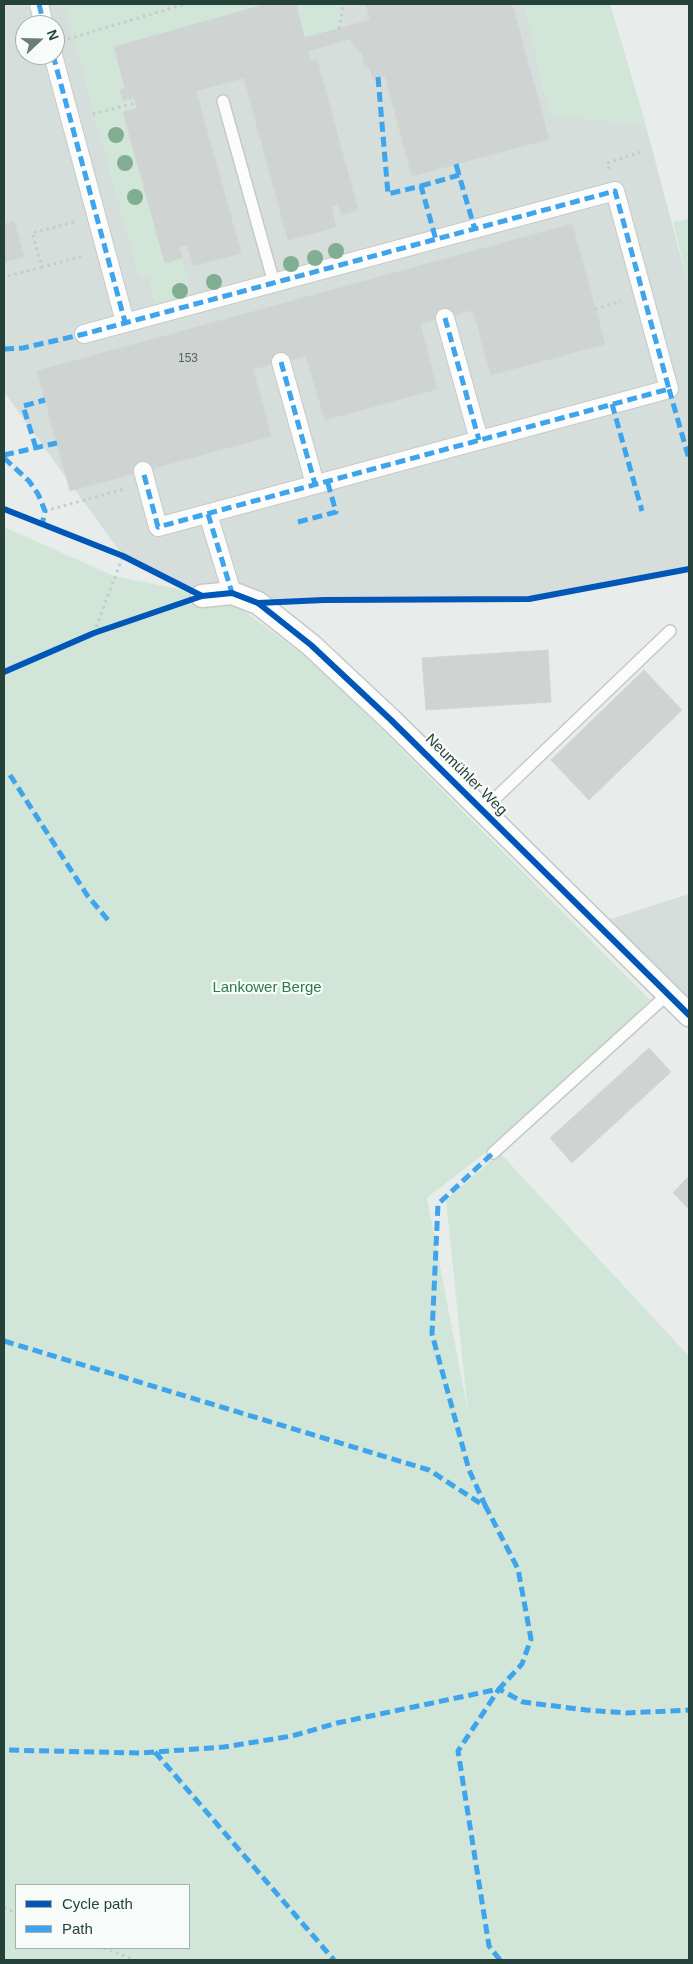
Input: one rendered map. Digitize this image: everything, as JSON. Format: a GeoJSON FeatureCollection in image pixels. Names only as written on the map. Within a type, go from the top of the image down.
{"type":"FeatureCollection","features":[{"type":"Feature","properties":{"kind":"street"},"geometry":{"type":"LineString","coordinates":[[56,65],[125,322]]}},
{"type":"Feature","properties":{"kind":"street"},"geometry":{"type":"LineString","coordinates":[[84,334],[615,191],[669,389],[158,527],[144,477]]}},
{"type":"Feature","properties":{"kind":"street"},"geometry":{"type":"LineString","coordinates":[[444,318],[480,440]]}},
{"type":"Feature","properties":{"kind":"street"},"geometry":{"type":"LineString","coordinates":[[281,362],[315,484]]}},
{"type":"Feature","properties":{"kind":"street"},"geometry":{"type":"LineString","coordinates":[[208,514],[232,593]]}},
{"type":"Feature","properties":{"kind":"street","name":"Neumühler Weg"},"geometry":{"type":"LineString","coordinates":[[202,596],[232,593],[258,603],[311,645],[484,810],[689,1015]]}},
{"type":"Feature","properties":{"kind":"lane"},"geometry":{"type":"LineString","coordinates":[[223,101],[274,283]]}},
{"type":"Feature","properties":{"kind":"lane"},"geometry":{"type":"LineString","coordinates":[[484,810],[670,632]]}},
{"type":"Feature","properties":{"kind":"lane"},"geometry":{"type":"LineString","coordinates":[[493,1153],[668,994]]}},
{"type":"Feature","properties":{"kind":"path"},"geometry":{"type":"LineString","coordinates":[[65,40],[185,4]]}},
{"type":"Feature","properties":{"kind":"path"},"geometry":{"type":"LineString","coordinates":[[339,29],[344,4]]}},
{"type":"Feature","properties":{"kind":"path"},"geometry":{"type":"LineString","coordinates":[[70,120],[135,103]]}},
{"type":"Feature","properties":{"kind":"path"},"geometry":{"type":"LineString","coordinates":[[42,267],[32,233],[97,216]]}},
{"type":"Feature","properties":{"kind":"path"},"geometry":{"type":"LineString","coordinates":[[8,276],[106,250]]}},
{"type":"Feature","properties":{"kind":"path"},"geometry":{"type":"LineString","coordinates":[[45,511],[144,477]]}},
{"type":"Feature","properties":{"kind":"path"},"geometry":{"type":"LineString","coordinates":[[94,633],[123,556]]}},
{"type":"Feature","properties":{"kind":"path"},"geometry":{"type":"LineString","coordinates":[[85,637],[103,629]]}},
{"type":"Feature","properties":{"kind":"path"},"geometry":{"type":"LineString","coordinates":[[107,1949],[135,1960]]}},
{"type":"Feature","properties":{"kind":"shaded area"},"geometry":{"type":"Polygon","coordinates":[[[4,4],[610,4],[646,126],[689,288],[689,569],[529,599],[324,600],[258,603],[202,596],[123,556],[4,392],[4,4]]]}},
{"type":"Feature","properties":{"kind":"shaded area"},"geometry":{"type":"Polygon","coordinates":[[[689,894],[689,1015],[598,923],[689,894]]]}},
{"type":"Feature","properties":{"kind":"green space"},"geometry":{"type":"Polygon","coordinates":[[[64,4],[267,4],[114,47],[125,88],[120,90],[123,101],[134,98],[137,108],[123,112],[165,262],[182,258],[194,304],[158,313],[148,276],[139,278],[64,4]]]}},
{"type":"Feature","properties":{"kind":"green space"},"geometry":{"type":"Polygon","coordinates":[[[296,4],[343,4],[339,29],[304,38],[296,4]]]}},
{"type":"Feature","properties":{"kind":"green space"},"geometry":{"type":"Polygon","coordinates":[[[524,4],[610,4],[646,126],[549,115],[524,4]]]}},
{"type":"Feature","properties":{"kind":"green space"},"geometry":{"type":"Polygon","coordinates":[[[689,219],[689,288],[673,222],[689,219]]]}},
{"type":"Feature","properties":{"kind":"green space","name":"Lankower Berge"},"geometry":{"type":"Polygon","coordinates":[[[4,527],[114,576],[228,599],[321,668],[650,1000],[546,1105],[427,1198],[468,1412],[446,1200],[500,1153],[689,1356],[689,1960],[4,1960],[4,527]]]}},
{"type":"Feature","properties":{"kind":"building"},"geometry":{"type":"Polygon","coordinates":[[[267,4],[296,4],[310,60],[317,59],[358,210],[342,215],[338,204],[331,206],[336,227],[288,240],[244,78],[196,91],[241,253],[193,266],[187,245],[179,247],[182,258],[165,263],[123,112],[137,108],[134,98],[123,101],[120,90],[125,88],[114,47],[267,4]]]}},
{"type":"Feature","properties":{"kind":"building"},"geometry":{"type":"Polygon","coordinates":[[[366,4],[512,4],[549,139],[412,176],[385,76],[373,79],[370,69],[365,66],[362,54],[349,39],[308,51],[304,38],[370,20],[366,4]]]}},
{"type":"Feature","properties":{"kind":"building"},"geometry":{"type":"Polygon","coordinates":[[[14,221],[24,257],[4,262],[4,224],[14,221]]]}},
{"type":"Feature","properties":{"kind":"building"},"geometry":{"type":"Polygon","coordinates":[[[572,224],[605,344],[491,375],[473,310],[420,324],[437,389],[325,420],[306,356],[253,369],[271,436],[70,491],[37,371],[572,224]]]}},
{"type":"Feature","properties":{"kind":"building"},"geometry":{"type":"Polygon","coordinates":[[[548,650],[551,702],[426,710],[422,658],[548,650]]]}},
{"type":"Feature","properties":{"kind":"building"},"geometry":{"type":"Polygon","coordinates":[[[644,670],[682,710],[589,800],[551,760],[644,670]]]}},
{"type":"Feature","properties":{"kind":"building"},"geometry":{"type":"Polygon","coordinates":[[[649,1048],[671,1072],[572,1163],[550,1138],[649,1048]]]}},
{"type":"Feature","properties":{"kind":"building"},"geometry":{"type":"Polygon","coordinates":[[[689,1176],[689,1209],[673,1193],[689,1176]]]}},
{"type":"Feature","properties":{"kind":"marked path"},"geometry":{"type":"LineString","coordinates":[[39,4],[42,15]]}},
{"type":"Feature","properties":{"kind":"marked path"},"geometry":{"type":"LineString","coordinates":[[56,65],[125,322]]}},
{"type":"Feature","properties":{"kind":"marked path"},"geometry":{"type":"LineString","coordinates":[[378,77],[388,194],[421,186],[436,240]]}},
{"type":"Feature","properties":{"kind":"marked path"},"geometry":{"type":"LineString","coordinates":[[456,164],[459,175]]}},
{"type":"Feature","properties":{"kind":"marked path"},"geometry":{"type":"LineString","coordinates":[[421,186],[459,175],[475,230]]}},
{"type":"Feature","properties":{"kind":"marked path"},"geometry":{"type":"LineString","coordinates":[[4,349],[23,348],[84,334],[615,191],[669,389],[158,527],[143,471]]}},
{"type":"Feature","properties":{"kind":"marked path"},"geometry":{"type":"LineString","coordinates":[[445,318],[479,440]]}},
{"type":"Feature","properties":{"kind":"marked path"},"geometry":{"type":"LineString","coordinates":[[281,362],[315,484]]}},
{"type":"Feature","properties":{"kind":"marked path"},"geometry":{"type":"LineString","coordinates":[[669,389],[689,459]]}},
{"type":"Feature","properties":{"kind":"marked path"},"geometry":{"type":"LineString","coordinates":[[36,448],[23,406],[45,400]]}},
{"type":"Feature","properties":{"kind":"marked path"},"geometry":{"type":"LineString","coordinates":[[612,404],[642,511]]}},
{"type":"Feature","properties":{"kind":"marked path"},"geometry":{"type":"LineString","coordinates":[[4,455],[57,443]]}},
{"type":"Feature","properties":{"kind":"marked path"},"geometry":{"type":"LineString","coordinates":[[4,458],[29,481],[38,494],[45,511],[42,525]]}},
{"type":"Feature","properties":{"kind":"marked path"},"geometry":{"type":"LineString","coordinates":[[298,522],[336,512],[327,480]]}},
{"type":"Feature","properties":{"kind":"marked path"},"geometry":{"type":"LineString","coordinates":[[208,514],[232,593]]}},
{"type":"Feature","properties":{"kind":"marked path"},"geometry":{"type":"LineString","coordinates":[[10,775],[87,895],[108,920]]}},
{"type":"Feature","properties":{"kind":"marked path"},"geometry":{"type":"LineString","coordinates":[[486,1507],[469,1470],[432,1334],[438,1204],[493,1153]]}},
{"type":"Feature","properties":{"kind":"marked path"},"geometry":{"type":"LineString","coordinates":[[4,1341],[429,1470],[486,1507],[518,1569],[531,1639],[522,1664],[499,1689],[337,1723],[292,1736],[224,1747],[141,1753],[4,1750]]}},
{"type":"Feature","properties":{"kind":"marked path"},"geometry":{"type":"LineString","coordinates":[[500,1960],[489,1946],[458,1751],[499,1689],[523,1702],[586,1710],[627,1713],[689,1710]]}},
{"type":"Feature","properties":{"kind":"marked path"},"geometry":{"type":"LineString","coordinates":[[155,1752],[334,1960]]}},
{"type":"Feature","properties":{"kind":"cycle path"},"geometry":{"type":"LineString","coordinates":[[4,509],[123,556],[202,596]]}},
{"type":"Feature","properties":{"kind":"cycle path"},"geometry":{"type":"LineString","coordinates":[[258,603],[324,600],[529,599],[689,569]]}},
{"type":"Feature","properties":{"kind":"cycle path"},"geometry":{"type":"LineString","coordinates":[[4,672],[94,633],[202,596],[232,593],[258,603],[311,645],[391,720],[689,1015]]}}]}
